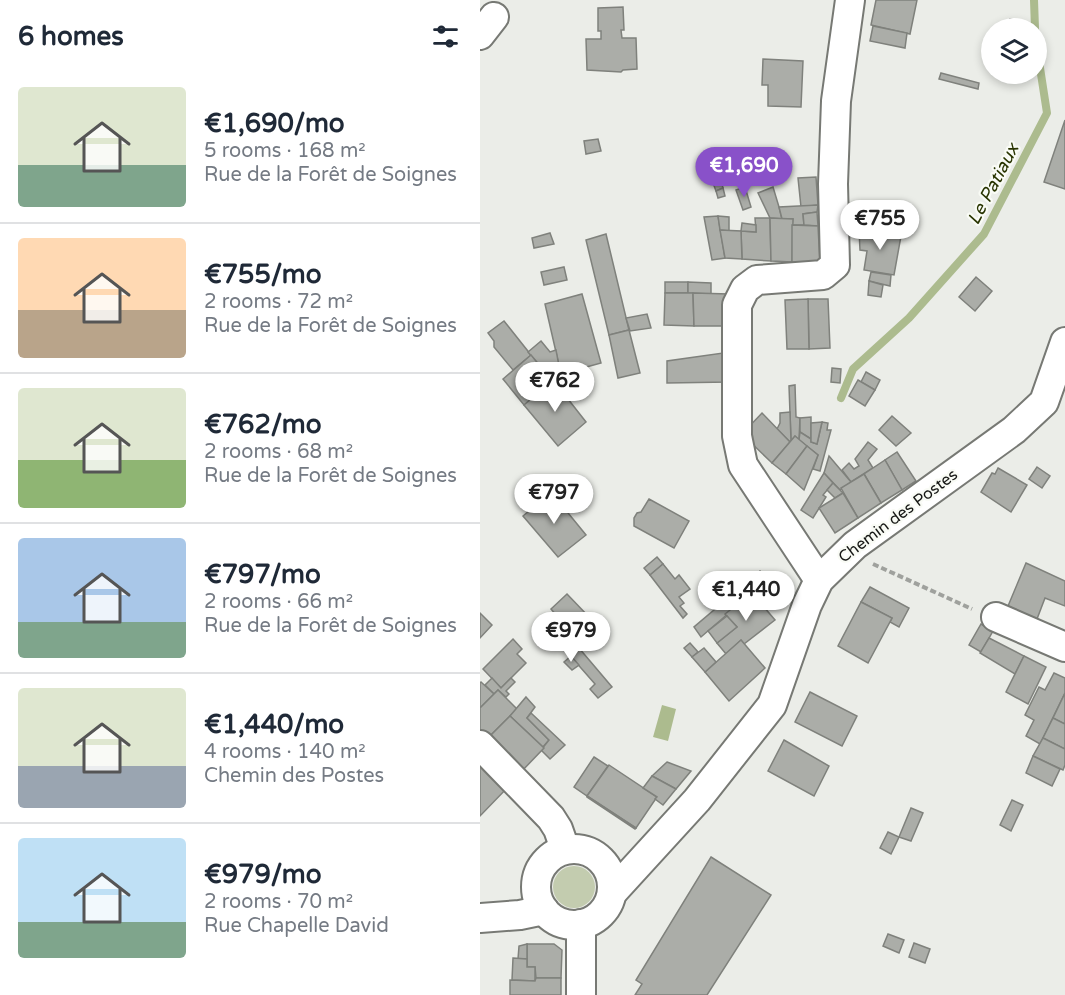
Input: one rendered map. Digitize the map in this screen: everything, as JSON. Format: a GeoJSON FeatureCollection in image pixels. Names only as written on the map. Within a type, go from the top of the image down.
{"type":"FeatureCollection","features":[{"type":"Feature","properties":{"kind":"street"},"geometry":{"type":"LineString","coordinates":[[819,580],[743,465],[737,436],[737,305],[745,289],[757,280],[823,275],[835,265],[833,184],[836,101],[850,0]]}},
{"type":"Feature","properties":{"kind":"street","name":"Chemin des Postes"},"geometry":{"type":"LineString","coordinates":[[612,893],[697,800],[772,705],[807,605],[819,580],[855,545],[1014,430],[1054,407],[1065,342]]}},
{"type":"Feature","properties":{"kind":"street"},"geometry":{"type":"LineString","coordinates":[[996,617],[1065,647]]}},
{"type":"Feature","properties":{"kind":"street"},"geometry":{"type":"LineString","coordinates":[[480,745],[551,818],[558,829],[565,849]]}},
{"type":"Feature","properties":{"kind":"street"},"geometry":{"type":"LineString","coordinates":[[565,849],[584,850],[600,859],[610,875],[612,893],[606,907],[596,918],[581,924],[567,924],[554,920],[540,899],[537,875],[543,863],[565,849]]}},
{"type":"Feature","properties":{"kind":"street"},"geometry":{"type":"LineString","coordinates":[[600,859],[649,853]]}},
{"type":"Feature","properties":{"kind":"street"},"geometry":{"type":"LineString","coordinates":[[480,913],[540,899]]}},
{"type":"Feature","properties":{"kind":"street"},"geometry":{"type":"LineString","coordinates":[[480,918],[520,915],[540,899]]}},
{"type":"Feature","properties":{"kind":"street"},"geometry":{"type":"LineString","coordinates":[[581,924],[581,995]]}},
{"type":"Feature","properties":{"kind":"path"},"geometry":{"type":"LineString","coordinates":[[874,566],[996,617]]}},
{"type":"Feature","properties":{"kind":"shaded area"},"geometry":{"type":"Polygon","coordinates":[[[662,705],[676,709],[668,741],[653,737],[662,705]]]}},
{"type":"Feature","properties":{"kind":"shaded area"},"geometry":{"type":"Polygon","coordinates":[[[574,866],[589,872],[595,887],[589,902],[574,908],[559,902],[553,887],[559,872],[574,866]]]}},
{"type":"Feature","properties":{"kind":"building"},"geometry":{"type":"Polygon","coordinates":[[[876,0],[917,0],[910,34],[871,25],[876,0]]]}},
{"type":"Feature","properties":{"kind":"building"},"geometry":{"type":"Polygon","coordinates":[[[623,7],[622,38],[636,38],[637,69],[621,72],[587,70],[586,39],[601,39],[601,31],[598,31],[598,8],[623,7]]]}},
{"type":"Feature","properties":{"kind":"building"},"geometry":{"type":"Polygon","coordinates":[[[873,26],[907,33],[905,48],[870,41],[873,26]]]}},
{"type":"Feature","properties":{"kind":"building"},"geometry":{"type":"Polygon","coordinates":[[[763,59],[803,61],[801,107],[768,106],[768,85],[762,85],[763,59]]]}},
{"type":"Feature","properties":{"kind":"building"},"geometry":{"type":"Polygon","coordinates":[[[941,73],[979,83],[978,89],[939,79],[941,73]]]}},
{"type":"Feature","properties":{"kind":"building"},"geometry":{"type":"Polygon","coordinates":[[[1065,120],[1065,189],[1044,182],[1065,120]]]}},
{"type":"Feature","properties":{"kind":"building"},"geometry":{"type":"Polygon","coordinates":[[[598,139],[601,151],[586,154],[584,141],[598,139]]]}},
{"type":"Feature","properties":{"kind":"building"},"geometry":{"type":"Polygon","coordinates":[[[816,177],[818,205],[801,207],[798,178],[816,177]]]}},
{"type":"Feature","properties":{"kind":"building"},"geometry":{"type":"Polygon","coordinates":[[[721,180],[723,188],[716,191],[713,183],[721,180]]]}},
{"type":"Feature","properties":{"kind":"building"},"geometry":{"type":"Polygon","coordinates":[[[745,187],[751,207],[743,210],[736,190],[745,187]]]}},
{"type":"Feature","properties":{"kind":"building"},"geometry":{"type":"Polygon","coordinates":[[[773,187],[782,219],[770,218],[758,193],[773,187]]]}},
{"type":"Feature","properties":{"kind":"building"},"geometry":{"type":"Polygon","coordinates":[[[723,188],[725,196],[718,198],[716,191],[723,188]]]}},
{"type":"Feature","properties":{"kind":"building"},"geometry":{"type":"Polygon","coordinates":[[[818,205],[817,212],[803,214],[804,225],[792,225],[793,219],[782,219],[779,207],[818,205]]]}},
{"type":"Feature","properties":{"kind":"building"},"geometry":{"type":"Polygon","coordinates":[[[817,212],[818,226],[804,225],[803,214],[817,212]]]}},
{"type":"Feature","properties":{"kind":"building"},"geometry":{"type":"Polygon","coordinates":[[[718,216],[725,258],[712,260],[704,217],[718,216]]]}},
{"type":"Feature","properties":{"kind":"building"},"geometry":{"type":"Polygon","coordinates":[[[718,216],[729,217],[729,231],[720,230],[718,216]]]}},
{"type":"Feature","properties":{"kind":"building"},"geometry":{"type":"Polygon","coordinates":[[[755,218],[770,218],[771,261],[742,259],[741,231],[756,232],[755,218]]]}},
{"type":"Feature","properties":{"kind":"building"},"geometry":{"type":"Polygon","coordinates":[[[770,218],[793,219],[792,262],[771,261],[770,218]]]}},
{"type":"Feature","properties":{"kind":"building"},"geometry":{"type":"Polygon","coordinates":[[[742,223],[756,225],[756,232],[741,231],[742,223]]]}},
{"type":"Feature","properties":{"kind":"building"},"geometry":{"type":"Polygon","coordinates":[[[792,225],[818,226],[820,263],[792,262],[792,225]]]}},
{"type":"Feature","properties":{"kind":"building"},"geometry":{"type":"Polygon","coordinates":[[[859,229],[901,236],[894,275],[864,270],[867,251],[860,250],[859,229]]]}},
{"type":"Feature","properties":{"kind":"building"},"geometry":{"type":"Polygon","coordinates":[[[720,230],[741,231],[742,259],[725,258],[720,230]]]}},
{"type":"Feature","properties":{"kind":"building"},"geometry":{"type":"Polygon","coordinates":[[[550,233],[554,244],[534,248],[532,238],[550,233]]]}},
{"type":"Feature","properties":{"kind":"building"},"geometry":{"type":"Polygon","coordinates":[[[606,234],[629,330],[609,335],[586,240],[606,234]]]}},
{"type":"Feature","properties":{"kind":"building"},"geometry":{"type":"Polygon","coordinates":[[[564,267],[567,280],[544,285],[541,272],[564,267]]]}},
{"type":"Feature","properties":{"kind":"building"},"geometry":{"type":"Polygon","coordinates":[[[871,272],[891,275],[890,286],[869,281],[871,272]]]}},
{"type":"Feature","properties":{"kind":"building"},"geometry":{"type":"Polygon","coordinates":[[[976,277],[992,291],[975,311],[959,297],[976,277]]]}},
{"type":"Feature","properties":{"kind":"building"},"geometry":{"type":"Polygon","coordinates":[[[869,281],[883,285],[881,297],[868,295],[869,281]]]}},
{"type":"Feature","properties":{"kind":"building"},"geometry":{"type":"Polygon","coordinates":[[[665,282],[688,282],[688,293],[665,293],[665,282]]]}},
{"type":"Feature","properties":{"kind":"building"},"geometry":{"type":"Polygon","coordinates":[[[688,282],[711,283],[711,294],[688,293],[688,282]]]}},
{"type":"Feature","properties":{"kind":"building"},"geometry":{"type":"Polygon","coordinates":[[[665,293],[693,293],[694,326],[664,325],[665,293]]]}},
{"type":"Feature","properties":{"kind":"building"},"geometry":{"type":"Polygon","coordinates":[[[693,293],[729,294],[729,326],[694,326],[693,293]]]}},
{"type":"Feature","properties":{"kind":"building"},"geometry":{"type":"Polygon","coordinates":[[[582,294],[601,363],[561,374],[545,304],[582,294]]]}},
{"type":"Feature","properties":{"kind":"building"},"geometry":{"type":"Polygon","coordinates":[[[808,299],[828,299],[830,348],[809,349],[808,299]]]}},
{"type":"Feature","properties":{"kind":"building"},"geometry":{"type":"Polygon","coordinates":[[[808,299],[809,349],[787,349],[785,300],[808,299]]]}},
{"type":"Feature","properties":{"kind":"building"},"geometry":{"type":"Polygon","coordinates":[[[647,314],[651,328],[630,331],[626,318],[647,314]]]}},
{"type":"Feature","properties":{"kind":"building"},"geometry":{"type":"Polygon","coordinates":[[[504,321],[531,355],[513,370],[494,347],[494,341],[488,333],[504,321]]]}},
{"type":"Feature","properties":{"kind":"building"},"geometry":{"type":"Polygon","coordinates":[[[629,330],[640,373],[618,378],[609,335],[629,330]]]}},
{"type":"Feature","properties":{"kind":"building"},"geometry":{"type":"Polygon","coordinates":[[[541,341],[550,352],[556,350],[559,372],[568,387],[563,393],[528,352],[541,341]]]}},
{"type":"Feature","properties":{"kind":"building"},"geometry":{"type":"Polygon","coordinates":[[[730,352],[729,382],[667,383],[667,361],[730,352]]]}},
{"type":"Feature","properties":{"kind":"building"},"geometry":{"type":"Polygon","coordinates":[[[531,355],[553,382],[524,405],[503,379],[531,355]]]}},
{"type":"Feature","properties":{"kind":"building"},"geometry":{"type":"Polygon","coordinates":[[[832,368],[841,369],[840,383],[831,382],[832,368]]]}},
{"type":"Feature","properties":{"kind":"building"},"geometry":{"type":"Polygon","coordinates":[[[574,371],[577,380],[568,387],[559,372],[561,374],[574,371]]]}},
{"type":"Feature","properties":{"kind":"building"},"geometry":{"type":"Polygon","coordinates":[[[866,372],[880,380],[875,390],[861,382],[866,372]]]}},
{"type":"Feature","properties":{"kind":"building"},"geometry":{"type":"Polygon","coordinates":[[[553,380],[586,422],[558,446],[524,405],[553,380]]]}},
{"type":"Feature","properties":{"kind":"building"},"geometry":{"type":"Polygon","coordinates":[[[858,380],[875,390],[865,406],[849,396],[858,380]]]}},
{"type":"Feature","properties":{"kind":"building"},"geometry":{"type":"Polygon","coordinates":[[[795,385],[796,417],[800,418],[799,440],[795,436],[791,441],[789,386],[795,385]]]}},
{"type":"Feature","properties":{"kind":"building"},"geometry":{"type":"Polygon","coordinates":[[[790,412],[790,442],[777,429],[780,423],[780,413],[790,412]]]}},
{"type":"Feature","properties":{"kind":"building"},"geometry":{"type":"Polygon","coordinates":[[[762,413],[790,442],[772,463],[742,434],[762,413]]]}},
{"type":"Feature","properties":{"kind":"building"},"geometry":{"type":"Polygon","coordinates":[[[892,416],[911,433],[896,446],[879,430],[892,416]]]}},
{"type":"Feature","properties":{"kind":"building"},"geometry":{"type":"Polygon","coordinates":[[[811,417],[811,439],[800,432],[800,418],[811,417]]]}},
{"type":"Feature","properties":{"kind":"building"},"geometry":{"type":"Polygon","coordinates":[[[822,422],[828,423],[827,430],[831,430],[820,471],[813,469],[818,455],[799,440],[800,432],[811,439],[811,442],[817,444],[822,422]]]}},
{"type":"Feature","properties":{"kind":"building"},"geometry":{"type":"Polygon","coordinates":[[[822,422],[817,444],[811,442],[811,423],[822,422]]]}},
{"type":"Feature","properties":{"kind":"building"},"geometry":{"type":"Polygon","coordinates":[[[795,436],[807,446],[786,474],[772,463],[795,436]]]}},
{"type":"Feature","properties":{"kind":"building"},"geometry":{"type":"Polygon","coordinates":[[[868,442],[877,449],[868,460],[873,468],[851,482],[842,470],[849,463],[854,469],[859,466],[855,459],[868,442]]]}},
{"type":"Feature","properties":{"kind":"building"},"geometry":{"type":"Polygon","coordinates":[[[807,446],[818,455],[804,490],[786,474],[807,446]]]}},
{"type":"Feature","properties":{"kind":"building"},"geometry":{"type":"Polygon","coordinates":[[[897,452],[916,481],[902,490],[885,460],[897,452]]]}},
{"type":"Feature","properties":{"kind":"building"},"geometry":{"type":"Polygon","coordinates":[[[829,456],[851,482],[840,490],[824,473],[829,456]]]}},
{"type":"Feature","properties":{"kind":"building"},"geometry":{"type":"Polygon","coordinates":[[[885,460],[902,490],[881,503],[864,474],[885,460]]]}},
{"type":"Feature","properties":{"kind":"building"},"geometry":{"type":"Polygon","coordinates":[[[1037,467],[1050,476],[1042,488],[1029,479],[1037,467]]]}},
{"type":"Feature","properties":{"kind":"building"},"geometry":{"type":"Polygon","coordinates":[[[998,468],[1027,485],[1011,512],[981,492],[992,473],[995,474],[998,468]]]}},
{"type":"Feature","properties":{"kind":"building"},"geometry":{"type":"Polygon","coordinates":[[[824,473],[833,483],[823,495],[826,497],[813,518],[801,510],[824,473]]]}},
{"type":"Feature","properties":{"kind":"building"},"geometry":{"type":"Polygon","coordinates":[[[864,474],[881,503],[858,518],[841,488],[864,474]]]}},
{"type":"Feature","properties":{"kind":"building"},"geometry":{"type":"Polygon","coordinates":[[[833,483],[843,493],[835,498],[827,490],[833,483]]]}},
{"type":"Feature","properties":{"kind":"building"},"geometry":{"type":"Polygon","coordinates":[[[551,492],[586,535],[558,557],[523,516],[551,492]]]}},
{"type":"Feature","properties":{"kind":"building"},"geometry":{"type":"Polygon","coordinates":[[[843,493],[858,518],[835,533],[819,508],[843,493]]]}},
{"type":"Feature","properties":{"kind":"building"},"geometry":{"type":"Polygon","coordinates":[[[649,499],[689,521],[674,548],[634,526],[634,518],[649,499]]]}},
{"type":"Feature","properties":{"kind":"building"},"geometry":{"type":"Polygon","coordinates":[[[657,557],[663,564],[650,575],[644,568],[657,557]]]}},
{"type":"Feature","properties":{"kind":"building"},"geometry":{"type":"Polygon","coordinates":[[[1026,563],[1065,581],[1065,606],[1045,598],[1037,619],[1008,606],[1026,563]]]}},
{"type":"Feature","properties":{"kind":"building"},"geometry":{"type":"Polygon","coordinates":[[[663,564],[675,579],[679,575],[690,589],[679,597],[684,603],[680,606],[687,614],[683,618],[650,575],[663,564]]]}},
{"type":"Feature","properties":{"kind":"building"},"geometry":{"type":"Polygon","coordinates":[[[760,571],[772,584],[756,598],[752,593],[701,637],[694,627],[760,571]]]}},
{"type":"Feature","properties":{"kind":"building"},"geometry":{"type":"Polygon","coordinates":[[[870,587],[909,608],[899,627],[890,622],[892,618],[861,602],[870,587]]]}},
{"type":"Feature","properties":{"kind":"building"},"geometry":{"type":"Polygon","coordinates":[[[752,593],[775,620],[744,644],[741,640],[726,654],[717,643],[737,627],[725,614],[752,593]]]}},
{"type":"Feature","properties":{"kind":"building"},"geometry":{"type":"Polygon","coordinates":[[[567,594],[590,618],[573,635],[551,609],[567,594]]]}},
{"type":"Feature","properties":{"kind":"building"},"geometry":{"type":"Polygon","coordinates":[[[861,602],[892,618],[868,663],[838,646],[861,602]]]}},
{"type":"Feature","properties":{"kind":"building"},"geometry":{"type":"Polygon","coordinates":[[[480,613],[492,625],[480,638],[480,613]]]}},
{"type":"Feature","properties":{"kind":"building"},"geometry":{"type":"Polygon","coordinates":[[[727,616],[737,627],[717,643],[708,631],[727,616]]]}},
{"type":"Feature","properties":{"kind":"building"},"geometry":{"type":"Polygon","coordinates":[[[981,624],[993,631],[981,652],[969,645],[981,624]]]}},
{"type":"Feature","properties":{"kind":"building"},"geometry":{"type":"Polygon","coordinates":[[[562,628],[612,687],[598,698],[590,689],[595,684],[552,635],[562,628]]]}},
{"type":"Feature","properties":{"kind":"building"},"geometry":{"type":"Polygon","coordinates":[[[989,638],[1024,656],[1015,674],[980,653],[989,638]]]}},
{"type":"Feature","properties":{"kind":"building"},"geometry":{"type":"Polygon","coordinates":[[[513,639],[522,649],[517,654],[526,663],[501,688],[483,669],[513,639]]]}},
{"type":"Feature","properties":{"kind":"building"},"geometry":{"type":"Polygon","coordinates":[[[741,640],[765,668],[729,701],[705,672],[741,640]]]}},
{"type":"Feature","properties":{"kind":"building"},"geometry":{"type":"Polygon","coordinates":[[[690,643],[698,652],[692,657],[684,648],[690,643]]]}},
{"type":"Feature","properties":{"kind":"building"},"geometry":{"type":"Polygon","coordinates":[[[704,648],[716,662],[705,672],[692,657],[704,648]]]}},
{"type":"Feature","properties":{"kind":"building"},"geometry":{"type":"Polygon","coordinates":[[[571,656],[579,665],[572,670],[564,662],[571,656]]]}},
{"type":"Feature","properties":{"kind":"building"},"geometry":{"type":"Polygon","coordinates":[[[1024,656],[1046,667],[1028,704],[1006,692],[1024,656]]]}},
{"type":"Feature","properties":{"kind":"building"},"geometry":{"type":"Polygon","coordinates":[[[1054,673],[1065,678],[1065,693],[1040,744],[1026,736],[1034,720],[1025,715],[1039,687],[1045,690],[1054,673]]]}},
{"type":"Feature","properties":{"kind":"building"},"geometry":{"type":"Polygon","coordinates":[[[492,678],[501,688],[511,678],[515,682],[506,691],[509,694],[506,697],[498,690],[494,694],[485,685],[492,678]]]}},
{"type":"Feature","properties":{"kind":"building"},"geometry":{"type":"Polygon","coordinates":[[[480,683],[494,694],[480,708],[480,683]]]}},
{"type":"Feature","properties":{"kind":"building"},"geometry":{"type":"Polygon","coordinates":[[[498,690],[517,709],[487,739],[480,732],[480,708],[498,690]]]}},
{"type":"Feature","properties":{"kind":"building"},"geometry":{"type":"Polygon","coordinates":[[[810,692],[857,716],[842,746],[795,722],[810,692]]]}},
{"type":"Feature","properties":{"kind":"building"},"geometry":{"type":"Polygon","coordinates":[[[1065,693],[1065,724],[1053,718],[1065,693]]]}},
{"type":"Feature","properties":{"kind":"building"},"geometry":{"type":"Polygon","coordinates":[[[526,697],[535,707],[527,718],[549,740],[543,747],[510,716],[526,697]]]}},
{"type":"Feature","properties":{"kind":"building"},"geometry":{"type":"Polygon","coordinates":[[[531,713],[565,745],[550,759],[541,750],[549,740],[527,718],[531,713]]]}},
{"type":"Feature","properties":{"kind":"building"},"geometry":{"type":"Polygon","coordinates":[[[510,716],[544,748],[521,772],[487,739],[510,716]]]}},
{"type":"Feature","properties":{"kind":"building"},"geometry":{"type":"Polygon","coordinates":[[[1053,718],[1065,724],[1065,749],[1043,738],[1053,718]]]}},
{"type":"Feature","properties":{"kind":"building"},"geometry":{"type":"Polygon","coordinates":[[[1043,738],[1065,749],[1063,770],[1033,756],[1043,738]]]}},
{"type":"Feature","properties":{"kind":"building"},"geometry":{"type":"Polygon","coordinates":[[[784,740],[829,766],[814,796],[768,771],[784,740]]]}},
{"type":"Feature","properties":{"kind":"building"},"geometry":{"type":"Polygon","coordinates":[[[1033,756],[1060,769],[1052,786],[1026,773],[1033,756]]]}},
{"type":"Feature","properties":{"kind":"building"},"geometry":{"type":"Polygon","coordinates":[[[594,757],[608,766],[587,796],[574,787],[594,757]]]}},
{"type":"Feature","properties":{"kind":"building"},"geometry":{"type":"Polygon","coordinates":[[[667,762],[691,771],[676,789],[652,776],[667,762]]]}},
{"type":"Feature","properties":{"kind":"building"},"geometry":{"type":"Polygon","coordinates":[[[480,765],[509,786],[480,816],[480,765]]]}},
{"type":"Feature","properties":{"kind":"building"},"geometry":{"type":"Polygon","coordinates":[[[609,765],[657,797],[636,828],[587,796],[609,765]]]}},
{"type":"Feature","properties":{"kind":"building"},"geometry":{"type":"Polygon","coordinates":[[[652,776],[676,789],[663,805],[655,799],[657,797],[643,788],[652,776]]]}},
{"type":"Feature","properties":{"kind":"building"},"geometry":{"type":"Polygon","coordinates":[[[587,796],[636,828],[635,829],[587,796]]]}},
{"type":"Feature","properties":{"kind":"building"},"geometry":{"type":"Polygon","coordinates":[[[1012,800],[1023,805],[1011,831],[1000,825],[1012,800]]]}},
{"type":"Feature","properties":{"kind":"building"},"geometry":{"type":"Polygon","coordinates":[[[911,808],[923,813],[911,841],[899,837],[911,808]]]}},
{"type":"Feature","properties":{"kind":"building"},"geometry":{"type":"Polygon","coordinates":[[[888,832],[899,837],[891,854],[880,848],[888,832]]]}},
{"type":"Feature","properties":{"kind":"building"},"geometry":{"type":"Polygon","coordinates":[[[711,857],[771,895],[707,995],[635,995],[642,984],[636,980],[711,857]]]}},
{"type":"Feature","properties":{"kind":"building"},"geometry":{"type":"Polygon","coordinates":[[[888,934],[904,940],[899,953],[883,946],[888,934]]]}},
{"type":"Feature","properties":{"kind":"building"},"geometry":{"type":"Polygon","coordinates":[[[914,943],[930,949],[925,963],[909,957],[914,943]]]}},
{"type":"Feature","properties":{"kind":"building"},"geometry":{"type":"Polygon","coordinates":[[[527,944],[554,944],[562,950],[561,978],[536,978],[535,967],[527,967],[527,944]]]}},
{"type":"Feature","properties":{"kind":"building"},"geometry":{"type":"Polygon","coordinates":[[[527,944],[527,959],[518,959],[519,946],[527,944]]]}},
{"type":"Feature","properties":{"kind":"building"},"geometry":{"type":"Polygon","coordinates":[[[513,958],[527,959],[527,967],[535,967],[535,981],[512,980],[513,958]]]}},
{"type":"Feature","properties":{"kind":"building"},"geometry":{"type":"Polygon","coordinates":[[[536,978],[561,978],[561,995],[510,995],[510,980],[535,981],[536,978]]]}},
{"type":"Feature","properties":{"kind":"waterway","name":"Le Patiaux"},"geometry":{"type":"LineString","coordinates":[[1034,0],[1035,18]]}},
{"type":"Feature","properties":{"kind":"waterway","name":"Le Patiaux"},"geometry":{"type":"LineString","coordinates":[[841,398],[853,369],[909,318],[984,234],[1047,113],[1043,84]]}}]}
